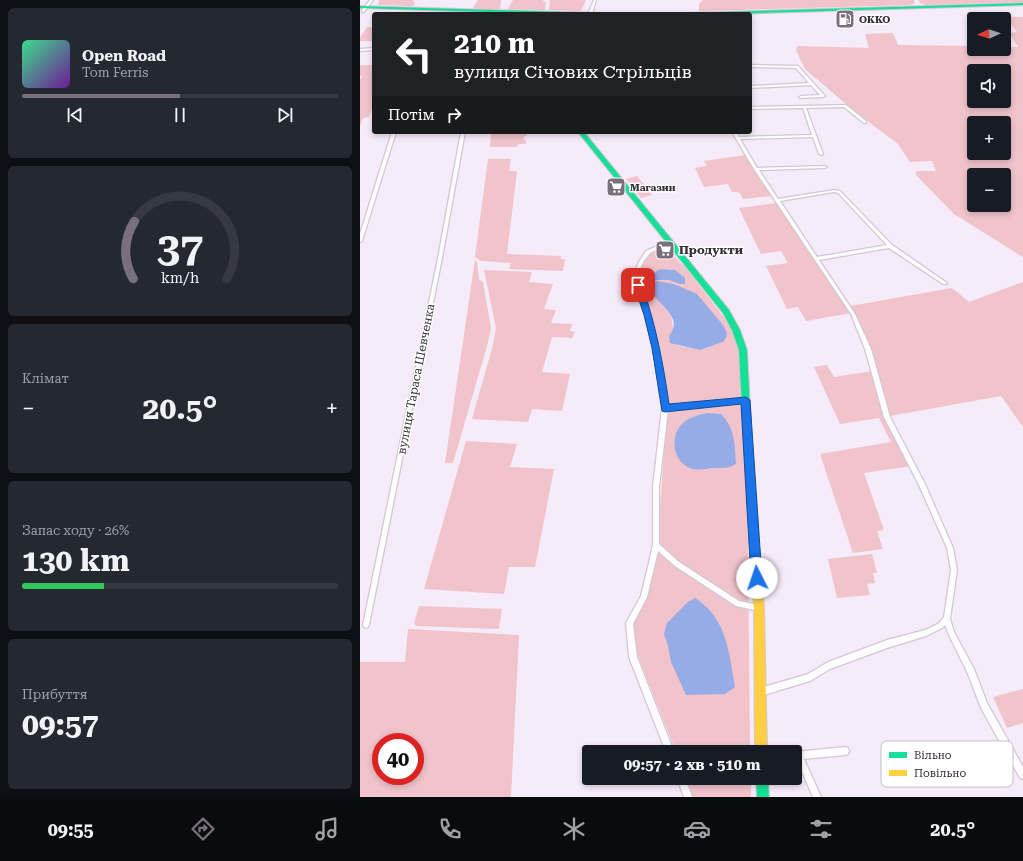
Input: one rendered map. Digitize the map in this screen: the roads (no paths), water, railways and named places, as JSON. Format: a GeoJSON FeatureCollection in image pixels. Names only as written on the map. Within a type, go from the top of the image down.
{"type":"FeatureCollection","features":[{"type":"Feature","properties":{"kind":"main road"},"geometry":{"type":"LineString","coordinates":[[752,12],[1023,5]]}},
{"type":"Feature","properties":{"kind":"main road"},"geometry":{"type":"LineString","coordinates":[[752,15],[1023,5]]}},
{"type":"Feature","properties":{"kind":"main road"},"geometry":{"type":"LineString","coordinates":[[367,8],[467,12]]}},
{"type":"Feature","properties":{"kind":"main road"},"geometry":{"type":"LineString","coordinates":[[367,8],[424,12]]}},
{"type":"Feature","properties":{"kind":"main road"},"geometry":{"type":"LineString","coordinates":[[583,134],[670,242],[737,329],[743,350],[759,608],[761,745]]}},
{"type":"Feature","properties":{"kind":"main road"},"geometry":{"type":"LineString","coordinates":[[762,785],[763,797]]}},
{"type":"Feature","properties":{"kind":"street"},"geometry":{"type":"LineString","coordinates":[[591,12],[595,0]]}},
{"type":"Feature","properties":{"kind":"street"},"geometry":{"type":"LineString","coordinates":[[360,50],[372,49]]}},
{"type":"Feature","properties":{"kind":"street"},"geometry":{"type":"LineString","coordinates":[[752,66],[797,67],[823,96],[802,96]]}},
{"type":"Feature","properties":{"kind":"street"},"geometry":{"type":"LineString","coordinates":[[752,87],[811,84]]}},
{"type":"Feature","properties":{"kind":"street"},"geometry":{"type":"LineString","coordinates":[[752,108],[845,106],[865,122]]}},
{"type":"Feature","properties":{"kind":"street"},"geometry":{"type":"LineString","coordinates":[[804,107],[821,154]]}},
{"type":"Feature","properties":{"kind":"street"},"geometry":{"type":"LineString","coordinates":[[360,241],[393,134]]}},
{"type":"Feature","properties":{"kind":"street","name":"вулиця Тараса Шевченка"},"geometry":{"type":"LineString","coordinates":[[366,625],[463,134]]}},
{"type":"Feature","properties":{"kind":"street"},"geometry":{"type":"LineString","coordinates":[[735,134],[756,169],[854,314],[868,349],[887,417],[922,484],[950,548],[954,570],[947,619],[951,634],[971,672],[984,705],[1004,741]]}},
{"type":"Feature","properties":{"kind":"street"},"geometry":{"type":"LineString","coordinates":[[737,138],[815,136]]}},
{"type":"Feature","properties":{"kind":"street"},"geometry":{"type":"LineString","coordinates":[[756,169],[825,167]]}},
{"type":"Feature","properties":{"kind":"street"},"geometry":{"type":"LineString","coordinates":[[778,200],[839,192],[890,246],[945,284]]}},
{"type":"Feature","properties":{"kind":"street"},"geometry":{"type":"LineString","coordinates":[[667,745],[633,657],[629,623],[644,597],[656,545],[656,487],[665,408],[656,348],[636,274],[641,262],[648,252],[670,242]]}},
{"type":"Feature","properties":{"kind":"street"},"geometry":{"type":"LineString","coordinates":[[816,259],[890,246]]}},
{"type":"Feature","properties":{"kind":"street"},"geometry":{"type":"LineString","coordinates":[[665,408],[746,400]]}},
{"type":"Feature","properties":{"kind":"street"},"geometry":{"type":"LineString","coordinates":[[656,545],[677,564],[738,604],[759,608]]}},
{"type":"Feature","properties":{"kind":"street"},"geometry":{"type":"LineString","coordinates":[[760,692],[810,677],[828,666],[887,644],[926,633],[940,626],[947,619]]}},
{"type":"Feature","properties":{"kind":"street"},"geometry":{"type":"LineString","coordinates":[[802,755],[845,751]]}},
{"type":"Feature","properties":{"kind":"street"},"geometry":{"type":"LineString","coordinates":[[1013,757],[1023,775]]}},
{"type":"Feature","properties":{"kind":"street"},"geometry":{"type":"LineString","coordinates":[[802,766],[817,797]]}},
{"type":"Feature","properties":{"kind":"street"},"geometry":{"type":"LineString","coordinates":[[684,785],[688,797]]}},
{"type":"Feature","properties":{"kind":"water"},"geometry":{"type":"Polygon","coordinates":[[[660,269],[675,270],[685,278],[685,284],[680,284],[669,280],[653,280],[651,275],[660,269]]]}},
{"type":"Feature","properties":{"kind":"water"},"geometry":{"type":"Polygon","coordinates":[[[655,281],[674,284],[697,294],[723,325],[727,333],[723,342],[700,350],[670,343],[669,336],[673,330],[673,320],[668,311],[654,295],[650,284],[655,281]]]}},
{"type":"Feature","properties":{"kind":"water"},"geometry":{"type":"Polygon","coordinates":[[[707,413],[721,414],[726,419],[732,431],[736,464],[733,466],[724,468],[693,469],[681,462],[677,456],[674,443],[678,429],[688,420],[707,413]]]}},
{"type":"Feature","properties":{"kind":"water"},"geometry":{"type":"Polygon","coordinates":[[[695,598],[706,606],[714,616],[725,637],[735,687],[725,694],[686,695],[671,662],[664,634],[667,623],[688,602],[695,598]]]}},
{"type":"Feature","properties":{"kind":"place","name":"ОККО"},"geometry":{"type":"Point","coordinates":[845,19]}},
{"type":"Feature","properties":{"kind":"place","name":"Магазин"},"geometry":{"type":"Point","coordinates":[616,187]}},
{"type":"Feature","properties":{"kind":"place","name":"Продукти"},"geometry":{"type":"Point","coordinates":[665,250]}}]}
